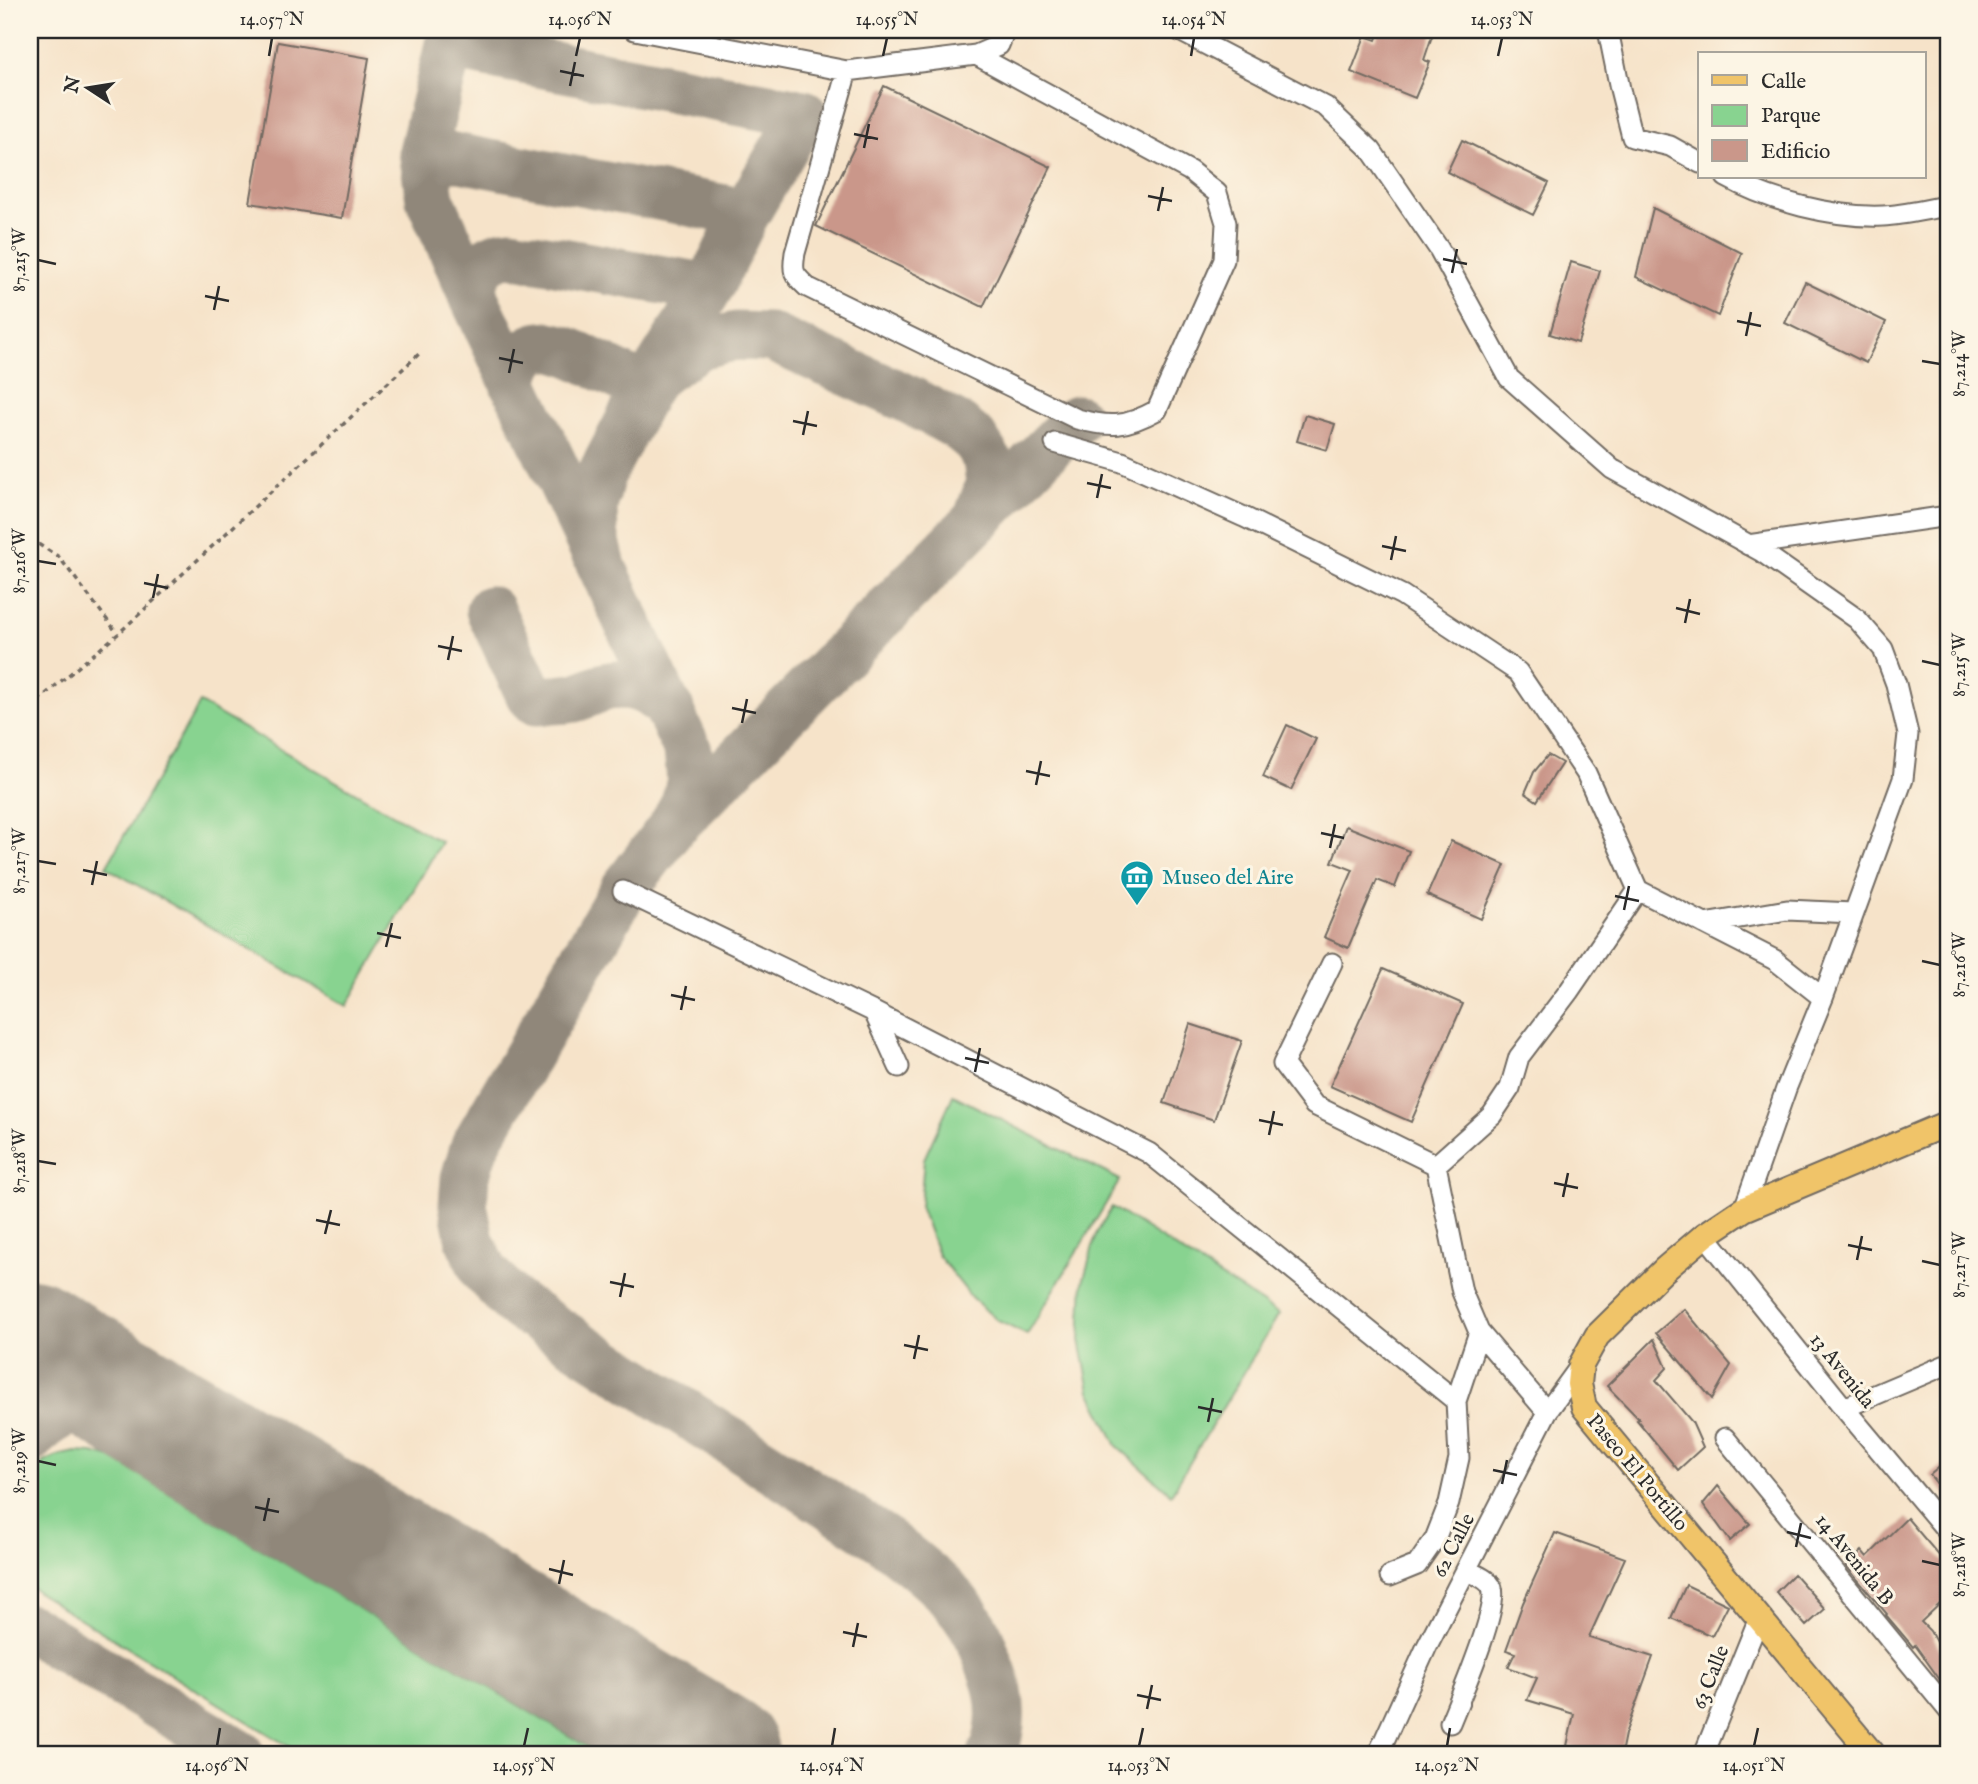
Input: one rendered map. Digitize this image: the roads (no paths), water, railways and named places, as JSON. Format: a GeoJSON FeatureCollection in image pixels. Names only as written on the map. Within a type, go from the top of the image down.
{"type":"FeatureCollection","features":[{"type":"Feature","properties":{"kind":"main road"},"geometry":{"type":"LineString","coordinates":[[1581,1364],[1597,1336],[1664,1270],[1705,1235],[1744,1209],[1948,1123]]}},
{"type":"Feature","properties":{"kind":"main road","name":"Paseo El Portillo"},"geometry":{"type":"LineString","coordinates":[[1581,1364],[1579,1384],[1584,1407],[1872,1754]]}},
{"type":"Feature","properties":{"kind":"street"},"geometry":{"type":"LineString","coordinates":[[635,30],[847,71],[976,55],[999,45],[1005,30]]}},
{"type":"Feature","properties":{"kind":"street"},"geometry":{"type":"LineString","coordinates":[[1178,30],[1326,107],[1371,150],[1439,249],[1509,378],[1612,469],[1748,545],[1857,619],[1883,649],[1896,684],[1908,734],[1903,779],[1823,998],[1786,1089],[1744,1209]]}},
{"type":"Feature","properties":{"kind":"street"},"geometry":{"type":"LineString","coordinates":[[1608,30],[1632,137],[1670,146],[1698,162]]}},
{"type":"Feature","properties":{"kind":"street"},"geometry":{"type":"LineString","coordinates":[[847,71],[795,253],[793,270],[796,277],[807,287],[1077,419],[1118,426],[1137,422],[1157,410],[1224,260],[1226,223],[1217,193],[1190,171],[976,55]]}},
{"type":"Feature","properties":{"kind":"street"},"geometry":{"type":"LineString","coordinates":[[1728,178],[1773,197],[1826,211],[1884,216],[1948,206]]}},
{"type":"Feature","properties":{"kind":"street"},"geometry":{"type":"LineString","coordinates":[[1055,443],[1122,462],[1244,517],[1402,595],[1518,672],[1586,772],[1637,890],[1775,960],[1823,998]]}},
{"type":"Feature","properties":{"kind":"street"},"geometry":{"type":"LineString","coordinates":[[1748,545],[1948,516]]}},
{"type":"Feature","properties":{"kind":"street"},"geometry":{"type":"LineString","coordinates":[[1436,1165],[1492,1115],[1510,1088],[1519,1057],[1569,991],[1637,890]]}},
{"type":"Feature","properties":{"kind":"street"},"geometry":{"type":"LineString","coordinates":[[623,891],[874,1012],[1149,1153],[1456,1401]]}},
{"type":"Feature","properties":{"kind":"street"},"geometry":{"type":"LineString","coordinates":[[1704,924],[1787,910],[1853,913]]}},
{"type":"Feature","properties":{"kind":"street"},"geometry":{"type":"LineString","coordinates":[[1332,963],[1283,1064],[1314,1105],[1436,1165]]}},
{"type":"Feature","properties":{"kind":"street"},"geometry":{"type":"LineString","coordinates":[[874,1012],[899,1067]]}},
{"type":"Feature","properties":{"kind":"street"},"geometry":{"type":"LineString","coordinates":[[1436,1165],[1462,1292],[1479,1332],[1547,1412]]}},
{"type":"Feature","properties":{"kind":"street","name":"13 Avenida"},"geometry":{"type":"LineString","coordinates":[[1705,1235],[1948,1532]]}},
{"type":"Feature","properties":{"kind":"street"},"geometry":{"type":"LineString","coordinates":[[1390,1576],[1417,1565],[1435,1539],[1449,1503],[1459,1458],[1456,1401],[1479,1332]]}},
{"type":"Feature","properties":{"kind":"street"},"geometry":{"type":"LineString","coordinates":[[1844,1408],[1948,1363]]}},
{"type":"Feature","properties":{"kind":"street","name":"62 Calle"},"geometry":{"type":"LineString","coordinates":[[1378,1754],[1427,1646],[1547,1412],[1581,1364]]}},
{"type":"Feature","properties":{"kind":"street","name":"14 Avenida B"},"geometry":{"type":"LineString","coordinates":[[1725,1438],[1948,1710]]}},
{"type":"Feature","properties":{"kind":"street"},"geometry":{"type":"LineString","coordinates":[[1450,1723],[1491,1613],[1493,1590],[1487,1580],[1466,1570]]}},
{"type":"Feature","properties":{"kind":"street","name":"63 Calle"},"geometry":{"type":"LineString","coordinates":[[1704,1754],[1759,1618]]}},
{"type":"Feature","properties":{"kind":"place","name":"Museo del Aire"},"geometry":{"type":"Point","coordinates":[1137,907]}}]}
